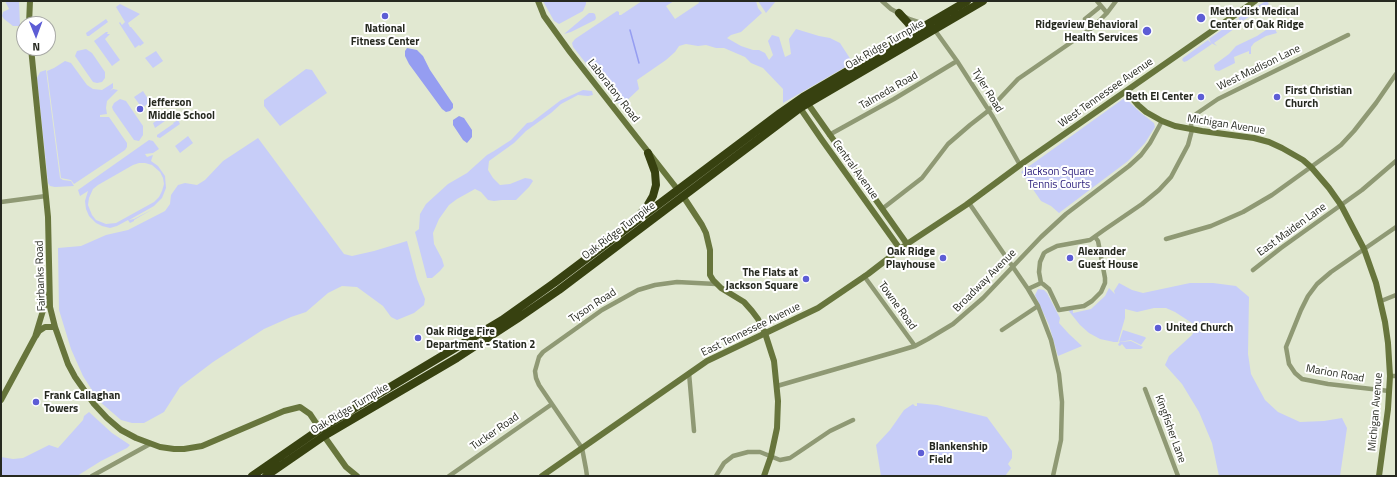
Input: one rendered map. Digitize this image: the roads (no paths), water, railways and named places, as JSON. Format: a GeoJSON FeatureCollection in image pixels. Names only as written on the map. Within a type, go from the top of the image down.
{"type":"FeatureCollection","features":[{"type":"Feature","properties":{"kind":"highway","name":"Oak Ridge Turnpike"},"geometry":{"type":"LineString","coordinates":[[252,476],[464,348],[502,320],[557,286],[798,105],[909,34],[931,27],[967,1]]}},
{"type":"Feature","properties":{"kind":"highway","name":"Oak Ridge Turnpike"},"geometry":{"type":"LineString","coordinates":[[806,100],[931,27],[983,1]]}},
{"type":"Feature","properties":{"kind":"highway"},"geometry":{"type":"LineString","coordinates":[[899,13],[909,24],[909,34]]}},
{"type":"Feature","properties":{"kind":"highway"},"geometry":{"type":"LineString","coordinates":[[624,231],[646,208],[653,196],[656,185],[655,172],[648,153]]}},
{"type":"Feature","properties":{"kind":"highway","name":"Oak Ridge Turnpike"},"geometry":{"type":"LineString","coordinates":[[619,240],[624,231],[680,193]]}},
{"type":"Feature","properties":{"kind":"highway","name":"Oak Ridge Turnpike"},"geometry":{"type":"LineString","coordinates":[[266,476],[322,433]]}},
{"type":"Feature","properties":{"kind":"street"},"geometry":{"type":"LineString","coordinates":[[29,16],[30,1]]}},
{"type":"Feature","properties":{"kind":"street","name":"Laboratory Road"},"geometry":{"type":"LineString","coordinates":[[538,1],[544,16],[557,35],[680,193],[699,220],[706,233],[710,250],[710,275],[716,284]]}},
{"type":"Feature","properties":{"kind":"street"},"geometry":{"type":"LineString","coordinates":[[882,1],[891,9],[909,19],[931,27]]}},
{"type":"Feature","properties":{"kind":"street"},"geometry":{"type":"LineString","coordinates":[[1097,1],[1107,13]]}},
{"type":"Feature","properties":{"kind":"street"},"geometry":{"type":"LineString","coordinates":[[875,214],[922,178],[948,144],[988,111],[1018,79],[1092,28],[1107,13],[1116,1]]}},
{"type":"Feature","properties":{"kind":"street","name":"West Tennessee Avenue"},"geometry":{"type":"LineString","coordinates":[[969,203],[1020,165],[1255,1]]}},
{"type":"Feature","properties":{"kind":"street"},"geometry":{"type":"LineString","coordinates":[[1085,19],[1101,6]]}},
{"type":"Feature","properties":{"kind":"street","name":"Tyler Road"},"geometry":{"type":"LineString","coordinates":[[931,27],[957,61],[1020,165]]}},
{"type":"Feature","properties":{"kind":"street","name":"West Madison Lane"},"geometry":{"type":"LineString","coordinates":[[1095,237],[1127,215],[1159,190],[1171,177],[1188,146],[1192,130],[1191,126],[1196,114],[1208,105],[1263,76],[1348,35]]}},
{"type":"Feature","properties":{"kind":"street","name":"Fairbanks Road"},"geometry":{"type":"LineString","coordinates":[[33,56],[50,252],[50,307],[55,327],[68,364],[79,384],[94,404],[121,430],[150,444],[174,449],[202,446],[284,412],[300,407],[310,414],[322,433]]}},
{"type":"Feature","properties":{"kind":"street","name":"Talmeda Road"},"geometry":{"type":"LineString","coordinates":[[829,135],[894,99],[957,61]]}},
{"type":"Feature","properties":{"kind":"street"},"geometry":{"type":"LineString","coordinates":[[1166,239],[1211,226],[1232,217],[1263,200],[1312,167],[1335,150],[1354,132],[1396,74]]}},
{"type":"Feature","properties":{"kind":"street","name":"Michigan Avenue"},"geometry":{"type":"LineString","coordinates":[[1126,91],[1142,108],[1162,121],[1175,126],[1192,130],[1262,139],[1282,148],[1312,167],[1341,205],[1364,249],[1381,301],[1393,376],[1389,391],[1379,476]]}},
{"type":"Feature","properties":{"kind":"street","name":"Central Avenue"},"geometry":{"type":"LineString","coordinates":[[806,100],[829,135],[907,244]]}},
{"type":"Feature","properties":{"kind":"street","name":"Central Avenue"},"geometry":{"type":"LineString","coordinates":[[798,105],[900,249]]}},
{"type":"Feature","properties":{"kind":"street","name":"Broadway Avenue"},"geometry":{"type":"LineString","coordinates":[[777,386],[915,346],[944,330],[964,315],[989,292],[1066,214],[1129,166],[1141,155],[1150,143],[1162,121]]}},
{"type":"Feature","properties":{"kind":"street"},"geometry":{"type":"LineString","coordinates":[[822,140],[829,135]]}},
{"type":"Feature","properties":{"kind":"street","name":"East Maiden Lane"},"geometry":{"type":"LineString","coordinates":[[1253,270],[1362,190],[1396,161]]}},
{"type":"Feature","properties":{"kind":"street"},"geometry":{"type":"LineString","coordinates":[[842,168],[849,162]]}},
{"type":"Feature","properties":{"kind":"street"},"geometry":{"type":"LineString","coordinates":[[1,202],[46,196]]}},
{"type":"Feature","properties":{"kind":"street"},"geometry":{"type":"LineString","coordinates":[[969,203],[1013,266],[1038,306],[1054,351],[1062,390],[1062,413],[1061,440],[1053,476]]}},
{"type":"Feature","properties":{"kind":"street","name":"East Tennessee Avenue"},"geometry":{"type":"LineString","coordinates":[[542,476],[707,361],[818,308],[907,244],[969,203]]}},
{"type":"Feature","properties":{"kind":"street"},"geometry":{"type":"LineString","coordinates":[[1364,249],[1396,227]]}},
{"type":"Feature","properties":{"kind":"street"},"geometry":{"type":"LineString","coordinates":[[890,236],[897,230]]}},
{"type":"Feature","properties":{"kind":"street"},"geometry":{"type":"LineString","coordinates":[[1095,237],[1098,241],[1105,278],[1103,288],[1097,297],[1088,304],[1059,310],[1049,289],[1040,283],[1040,262],[1044,253],[1057,246],[1090,240],[1095,237]]}},
{"type":"Feature","properties":{"kind":"street","name":"Marion Road"},"geometry":{"type":"LineString","coordinates":[[1364,249],[1324,278],[1308,296],[1286,347],[1288,360],[1291,369],[1302,379],[1329,384],[1389,391]]}},
{"type":"Feature","properties":{"kind":"street","name":"Towne Road"},"geometry":{"type":"LineString","coordinates":[[864,276],[915,346]]}},
{"type":"Feature","properties":{"kind":"street","name":"Tyson Road"},"geometry":{"type":"LineString","coordinates":[[582,448],[540,385],[535,371],[539,357],[543,352],[602,310],[638,290],[655,285],[678,282],[716,284]]}},
{"type":"Feature","properties":{"kind":"street"},"geometry":{"type":"LineString","coordinates":[[1028,289],[1040,283]]}},
{"type":"Feature","properties":{"kind":"street"},"geometry":{"type":"LineString","coordinates":[[716,284],[744,302],[758,319],[765,333],[774,361],[778,401],[777,428],[771,456],[764,476]]}},
{"type":"Feature","properties":{"kind":"street"},"geometry":{"type":"LineString","coordinates":[[35,337],[50,290]]}},
{"type":"Feature","properties":{"kind":"street"},"geometry":{"type":"LineString","coordinates":[[1381,301],[1396,295]]}},
{"type":"Feature","properties":{"kind":"street"},"geometry":{"type":"LineString","coordinates":[[1002,330],[1038,306]]}},
{"type":"Feature","properties":{"kind":"street"},"geometry":{"type":"LineString","coordinates":[[1,400],[39,331],[45,327],[55,327]]}},
{"type":"Feature","properties":{"kind":"street"},"geometry":{"type":"LineString","coordinates":[[689,373],[694,431]]}},
{"type":"Feature","properties":{"kind":"street","name":"Kingfisher Lane"},"geometry":{"type":"LineString","coordinates":[[1145,389],[1178,476]]}},
{"type":"Feature","properties":{"kind":"street","name":"Tucker Road"},"geometry":{"type":"LineString","coordinates":[[449,476],[552,404]]}},
{"type":"Feature","properties":{"kind":"street"},"geometry":{"type":"LineString","coordinates":[[716,476],[727,460],[738,454],[760,452],[780,460],[790,458],[830,431],[853,420]]}},
{"type":"Feature","properties":{"kind":"street"},"geometry":{"type":"LineString","coordinates":[[322,433],[346,468],[357,476]]}},
{"type":"Feature","properties":{"kind":"street"},"geometry":{"type":"LineString","coordinates":[[92,476],[150,444]]}},
{"type":"Feature","properties":{"kind":"street"},"geometry":{"type":"LineString","coordinates":[[582,448],[586,476]]}},
{"type":"Feature","properties":{"kind":"water"},"geometry":{"type":"Polygon","coordinates":[[[407,48],[417,50],[423,56],[430,70],[453,104],[453,108],[450,111],[446,112],[442,109],[409,64],[405,56],[405,51],[407,48]]]}},
{"type":"Feature","properties":{"kind":"water"},"geometry":{"type":"Polygon","coordinates":[[[459,116],[464,118],[472,130],[472,137],[467,143],[463,140],[453,125],[453,120],[459,116]]]}},
{"type":"Feature","properties":{"kind":"waterway"},"geometry":{"type":"LineString","coordinates":[[630,30],[639,63]]}},
{"type":"Feature","properties":{"kind":"place","name":"National Fitness Center"},"geometry":{"type":"Point","coordinates":[385,16]}},
{"type":"Feature","properties":{"kind":"place","name":"Methodist Medical Center of Oak Ridge"},"geometry":{"type":"Point","coordinates":[1201,18]}},
{"type":"Feature","properties":{"kind":"place","name":"Ridgeview Behavioral Health Services"},"geometry":{"type":"Point","coordinates":[1147,31]}},
{"type":"Feature","properties":{"kind":"place","name":"Beth El Center"},"geometry":{"type":"Point","coordinates":[1201,97]}},
{"type":"Feature","properties":{"kind":"place","name":"First Christian Church"},"geometry":{"type":"Point","coordinates":[1277,97]}},
{"type":"Feature","properties":{"kind":"place","name":"Jefferson Middle School"},"geometry":{"type":"Point","coordinates":[140,109]}},
{"type":"Feature","properties":{"kind":"place","name":"Oak Ridge Playhouse"},"geometry":{"type":"Point","coordinates":[943,258]}},
{"type":"Feature","properties":{"kind":"place","name":"Alexander Guest House"},"geometry":{"type":"Point","coordinates":[1070,258]}},
{"type":"Feature","properties":{"kind":"place","name":"The Flats at Jackson Square"},"geometry":{"type":"Point","coordinates":[806,279]}},
{"type":"Feature","properties":{"kind":"place","name":"United Church"},"geometry":{"type":"Point","coordinates":[1158,328]}},
{"type":"Feature","properties":{"kind":"place","name":"Oak Ridge Fire Department - Station 2"},"geometry":{"type":"Point","coordinates":[418,338]}},
{"type":"Feature","properties":{"kind":"place","name":"Frank Callaghan Towers"},"geometry":{"type":"Point","coordinates":[36,402]}},
{"type":"Feature","properties":{"kind":"place","name":"Blankenship Field"},"geometry":{"type":"Point","coordinates":[921,453]}},
{"type":"Feature","properties":{"kind":"park label","name":"Jackson Square Tennis Courts"},"geometry":{"type":"Point","coordinates":[1059,178]}}]}
